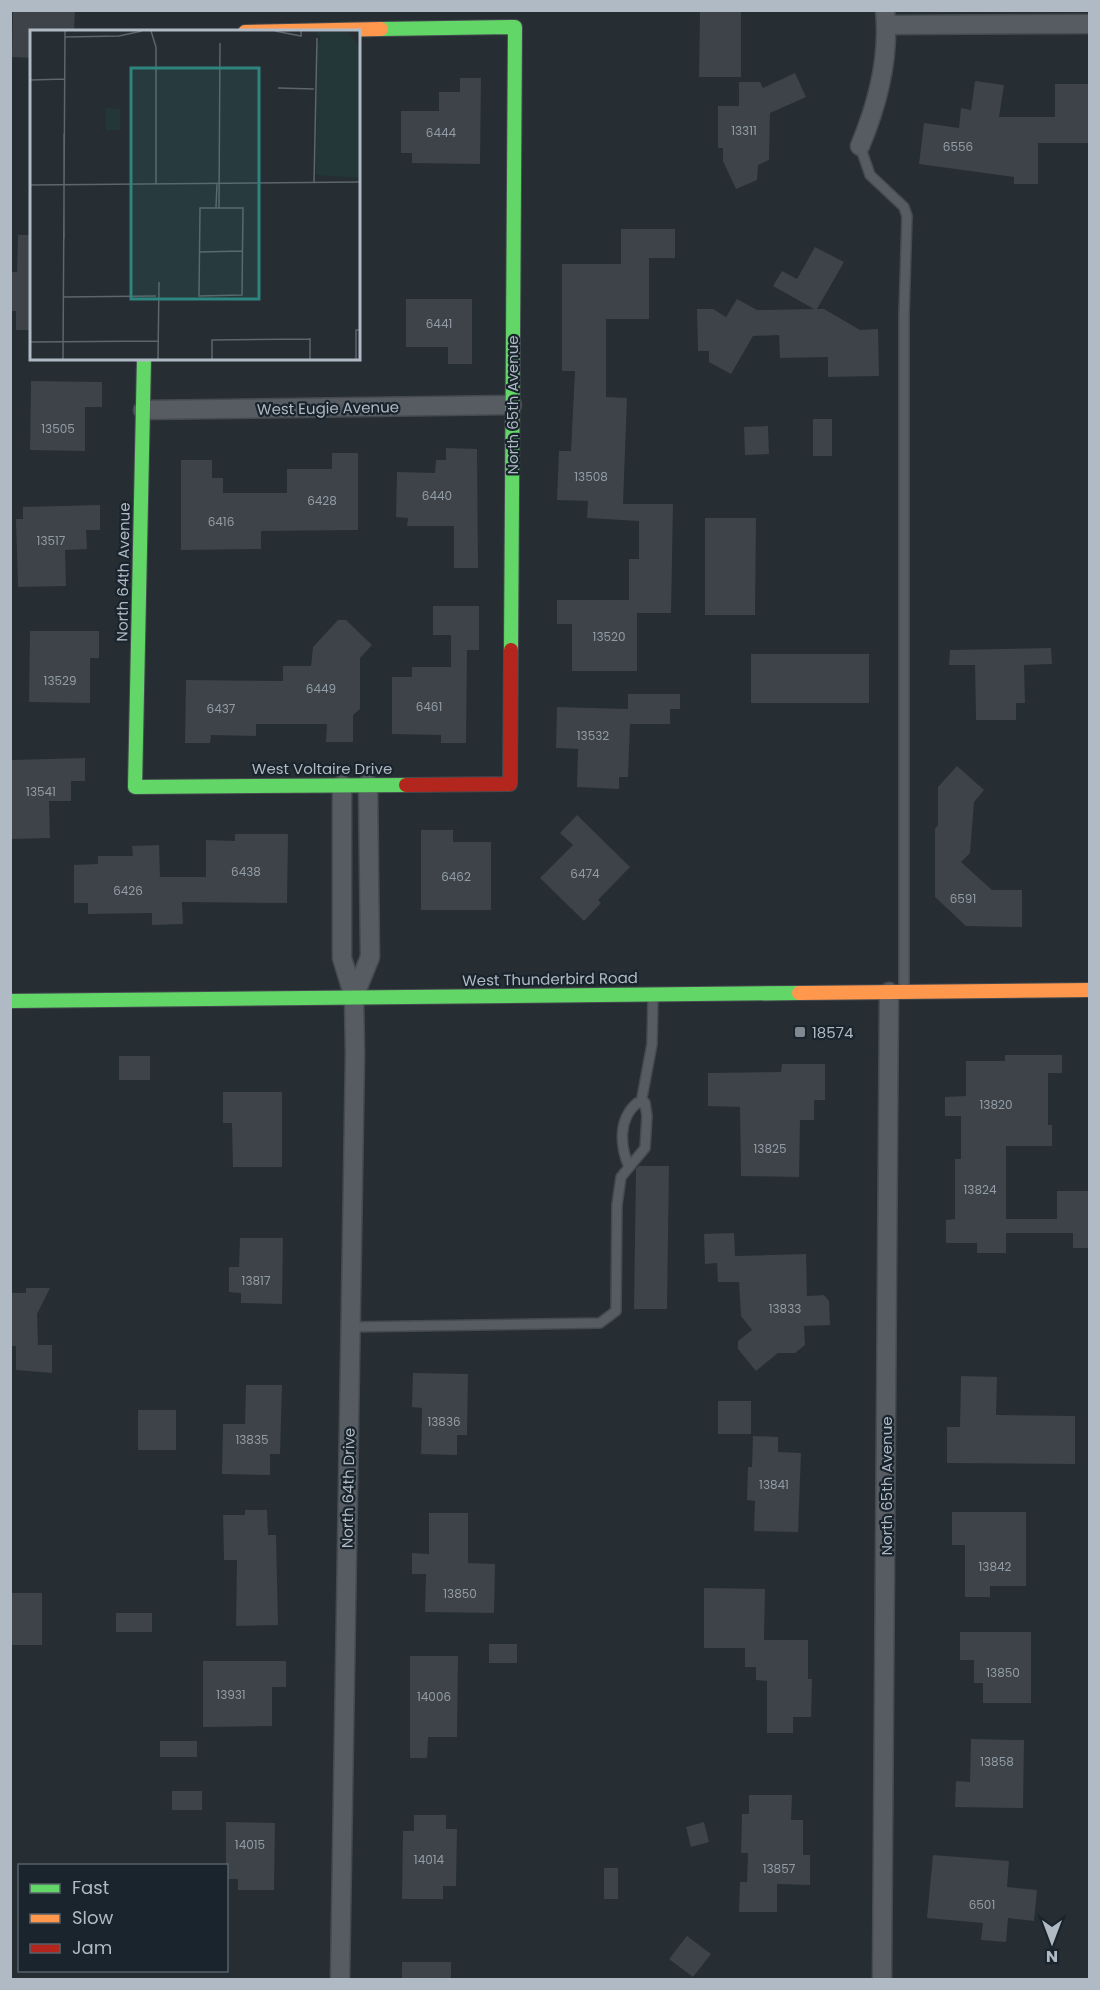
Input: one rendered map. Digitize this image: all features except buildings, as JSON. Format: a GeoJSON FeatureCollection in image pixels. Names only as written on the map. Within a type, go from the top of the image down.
{"type":"FeatureCollection","features":[{"type":"Feature","properties":{"kind":"street"},"geometry":{"type":"LineString","coordinates":[[860,146],[875,111],[882,79],[886,18],[1089,24]]}},
{"type":"Feature","properties":{"kind":"street","name":"North 65th Avenue"},"geometry":{"type":"LineString","coordinates":[[353,30],[515,27],[510,784]]}},
{"type":"Feature","properties":{"kind":"street","name":"North 64th Avenue"},"geometry":{"type":"LineString","coordinates":[[135,787],[144,360]]}},
{"type":"Feature","properties":{"kind":"street","name":"West Eugie Avenue"},"geometry":{"type":"LineString","coordinates":[[143,410],[513,405]]}},
{"type":"Feature","properties":{"kind":"street","name":"North 64th Drive"},"geometry":{"type":"LineString","coordinates":[[354,997],[370,957],[368,784]]}},
{"type":"Feature","properties":{"kind":"street","name":"West Voltaire Drive"},"geometry":{"type":"LineString","coordinates":[[135,787],[510,784]]}},
{"type":"Feature","properties":{"kind":"street","name":"North 64th Drive"},"geometry":{"type":"LineString","coordinates":[[340,1980],[354,997],[342,958],[342,785]]}},
{"type":"Feature","properties":{"kind":"street"},"geometry":{"type":"LineString","coordinates":[[342,874],[369,874]]}},
{"type":"Feature","properties":{"kind":"street","name":"West Thunderbird Road"},"geometry":{"type":"LineString","coordinates":[[10,1001],[1089,990]]}},
{"type":"Feature","properties":{"kind":"street","name":"North 65th Avenue"},"geometry":{"type":"LineString","coordinates":[[882,1980],[897,992]]}},
{"type":"Feature","properties":{"kind":"lane"},"geometry":{"type":"LineString","coordinates":[[860,146],[870,175],[903,207],[907,216],[897,992]]}},
{"type":"Feature","properties":{"kind":"lane"},"geometry":{"type":"LineString","coordinates":[[641,1103],[652,1044],[654,994]]}},
{"type":"Feature","properties":{"kind":"lane"},"geometry":{"type":"LineString","coordinates":[[350,1327],[600,1323],[616,1311],[617,1205],[621,1176],[629,1167],[645,1148],[647,1116],[645,1103],[637,1102],[630,1108],[622,1134],[622,1151],[629,1167]]}},
{"type":"Feature","properties":{"kind":"traffic: fast"},"geometry":{"type":"LineString","coordinates":[[381,29],[515,27],[511,650]]}},
{"type":"Feature","properties":{"kind":"traffic: fast"},"geometry":{"type":"LineString","coordinates":[[144,360],[135,787],[406,785]]}},
{"type":"Feature","properties":{"kind":"traffic: fast"},"geometry":{"type":"LineString","coordinates":[[10,1001],[799,993]]}},
{"type":"Feature","properties":{"kind":"traffic: slow"},"geometry":{"type":"LineString","coordinates":[[336,30],[381,29]]}},
{"type":"Feature","properties":{"kind":"traffic: slow"},"geometry":{"type":"LineString","coordinates":[[799,993],[1090,990]]}},
{"type":"Feature","properties":{"kind":"traffic: jam"},"geometry":{"type":"LineString","coordinates":[[406,785],[510,784],[511,650]]}},
{"type":"Feature","properties":{"kind":"place","name":"18574"},"geometry":{"type":"Point","coordinates":[800,1032]}}]}
